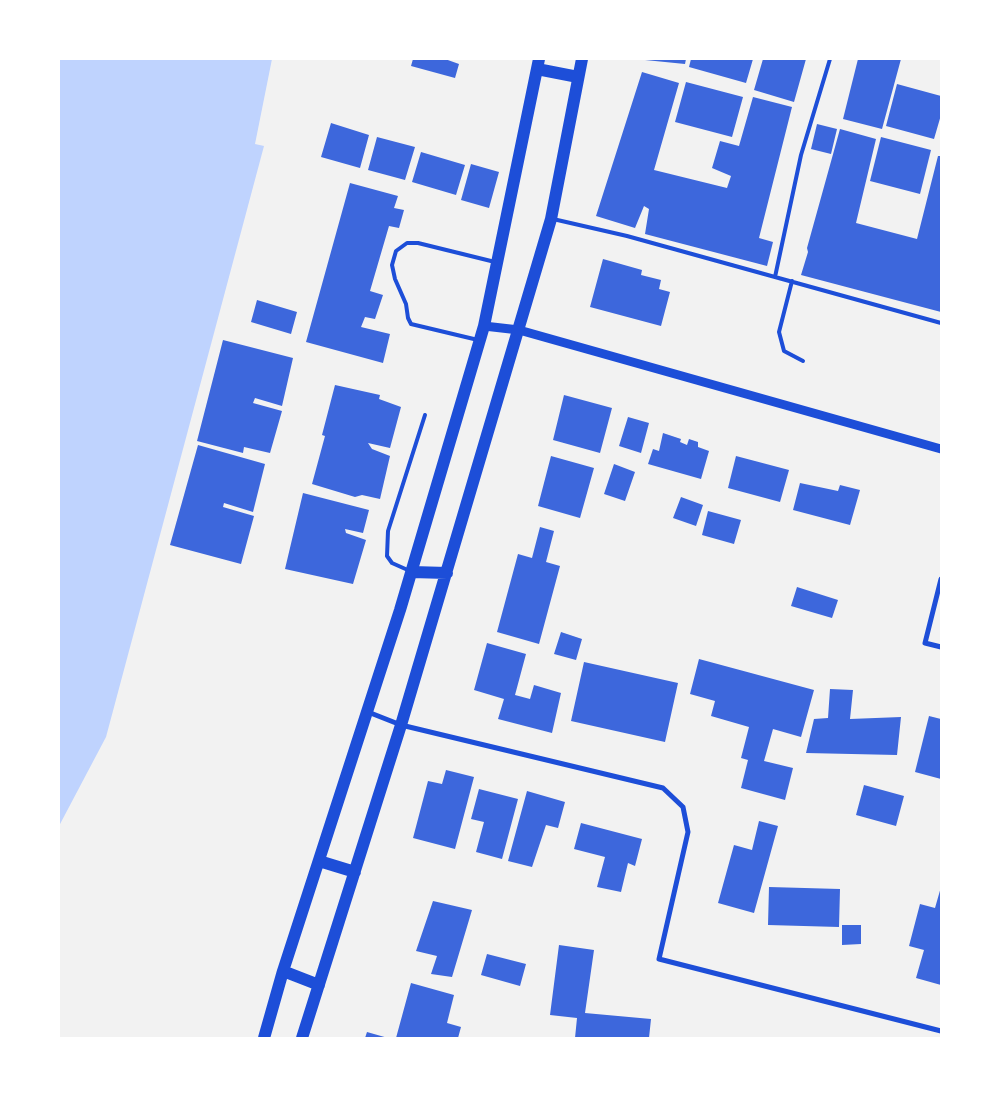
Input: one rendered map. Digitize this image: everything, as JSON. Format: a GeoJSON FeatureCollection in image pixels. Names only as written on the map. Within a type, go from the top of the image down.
{"type":"FeatureCollection","features":[{"type":"Feature","properties":{"kind":"main road"},"geometry":{"type":"LineString","coordinates":[[302,1038],[447,573],[551,219],[582,59]]}},
{"type":"Feature","properties":{"kind":"main road"},"geometry":{"type":"LineString","coordinates":[[264,1038],[283,971],[412,572],[480,341],[538,64],[578,77]]}},
{"type":"Feature","properties":{"kind":"main road"},"geometry":{"type":"LineString","coordinates":[[412,572],[447,573]]}},
{"type":"Feature","properties":{"kind":"main road"},"geometry":{"type":"LineString","coordinates":[[319,861],[355,872]]}},
{"type":"Feature","properties":{"kind":"main road"},"geometry":{"type":"LineString","coordinates":[[283,971],[319,985]]}},
{"type":"Feature","properties":{"kind":"street"},"geometry":{"type":"LineString","coordinates":[[484,326],[519,330],[941,449]]}},
{"type":"Feature","properties":{"kind":"street"},"geometry":{"type":"LineString","coordinates":[[941,579],[924,643],[941,647]]}},
{"type":"Feature","properties":{"kind":"street"},"geometry":{"type":"LineString","coordinates":[[367,712],[401,724],[663,788],[683,807],[688,832],[659,959],[941,1031]]}},
{"type":"Feature","properties":{"kind":"lane"},"geometry":{"type":"LineString","coordinates":[[775,277],[801,155],[830,59]]}},
{"type":"Feature","properties":{"kind":"lane"},"geometry":{"type":"LineString","coordinates":[[551,219],[627,236],[941,323]]}},
{"type":"Feature","properties":{"kind":"lane"},"geometry":{"type":"LineString","coordinates":[[480,341],[411,324],[392,265],[396,251],[407,243],[418,242],[498,262]]}},
{"type":"Feature","properties":{"kind":"lane"},"geometry":{"type":"LineString","coordinates":[[792,281],[779,332],[784,350],[803,361]]}},
{"type":"Feature","properties":{"kind":"lane"},"geometry":{"type":"LineString","coordinates":[[412,572],[392,563],[387,556],[388,531],[425,415]]}},
{"type":"Feature","properties":{"kind":"water"},"geometry":{"type":"Polygon","coordinates":[[[59,59],[272,59],[255,144],[264,146],[106,737],[59,826],[59,59]]]}},
{"type":"Feature","properties":{"kind":"building"},"geometry":{"type":"Polygon","coordinates":[[[413,59],[445,59],[459,64],[455,78],[411,66],[413,59]]]}},
{"type":"Feature","properties":{"kind":"building"},"geometry":{"type":"Polygon","coordinates":[[[645,59],[686,59],[685,64],[645,59]]]}},
{"type":"Feature","properties":{"kind":"building"},"geometry":{"type":"Polygon","coordinates":[[[691,59],[753,59],[746,83],[689,67],[691,59]]]}},
{"type":"Feature","properties":{"kind":"building"},"geometry":{"type":"Polygon","coordinates":[[[763,59],[806,59],[794,102],[754,90],[763,59]]]}},
{"type":"Feature","properties":{"kind":"building"},"geometry":{"type":"Polygon","coordinates":[[[858,59],[901,59],[882,129],[843,119],[858,59]]]}},
{"type":"Feature","properties":{"kind":"building"},"geometry":{"type":"Polygon","coordinates":[[[642,72],[679,83],[654,170],[727,188],[731,176],[712,168],[720,141],[739,146],[753,97],[792,107],[759,238],[773,242],[767,266],[645,234],[649,209],[644,206],[635,228],[596,216],[642,72]]]}},
{"type":"Feature","properties":{"kind":"building"},"geometry":{"type":"Polygon","coordinates":[[[686,82],[743,97],[732,137],[675,122],[686,82]]]}},
{"type":"Feature","properties":{"kind":"building"},"geometry":{"type":"Polygon","coordinates":[[[897,84],[941,96],[941,115],[934,139],[886,126],[897,84]]]}},
{"type":"Feature","properties":{"kind":"building"},"geometry":{"type":"Polygon","coordinates":[[[331,123],[369,135],[360,168],[321,157],[331,123]]]}},
{"type":"Feature","properties":{"kind":"building"},"geometry":{"type":"Polygon","coordinates":[[[817,124],[837,129],[831,154],[811,149],[817,124]]]}},
{"type":"Feature","properties":{"kind":"building"},"geometry":{"type":"Polygon","coordinates":[[[840,129],[876,139],[856,223],[917,239],[938,156],[941,156],[941,312],[801,275],[840,129]]]}},
{"type":"Feature","properties":{"kind":"building"},"geometry":{"type":"Polygon","coordinates":[[[377,137],[415,147],[405,180],[368,170],[377,137]]]}},
{"type":"Feature","properties":{"kind":"building"},"geometry":{"type":"Polygon","coordinates":[[[881,137],[931,150],[920,194],[870,181],[881,137]]]}},
{"type":"Feature","properties":{"kind":"building"},"geometry":{"type":"Polygon","coordinates":[[[421,152],[465,165],[456,195],[412,182],[421,152]]]}},
{"type":"Feature","properties":{"kind":"building"},"geometry":{"type":"Polygon","coordinates":[[[471,164],[499,172],[489,208],[461,200],[471,164]]]}},
{"type":"Feature","properties":{"kind":"building"},"geometry":{"type":"Polygon","coordinates":[[[350,183],[398,196],[394,208],[404,210],[399,228],[389,226],[370,291],[383,295],[375,319],[365,317],[361,327],[390,334],[383,363],[306,342],[350,183]]]}},
{"type":"Feature","properties":{"kind":"building"},"geometry":{"type":"Polygon","coordinates":[[[603,259],[642,270],[641,275],[661,280],[659,289],[670,292],[661,326],[590,307],[603,259]]]}},
{"type":"Feature","properties":{"kind":"building"},"geometry":{"type":"Polygon","coordinates":[[[257,300],[297,312],[291,334],[251,322],[257,300]]]}},
{"type":"Feature","properties":{"kind":"building"},"geometry":{"type":"Polygon","coordinates":[[[223,340],[293,358],[282,406],[255,398],[253,403],[282,411],[270,453],[244,447],[243,453],[197,441],[223,340]]]}},
{"type":"Feature","properties":{"kind":"building"},"geometry":{"type":"Polygon","coordinates":[[[335,385],[380,395],[379,399],[401,407],[390,448],[368,443],[372,449],[390,456],[380,499],[362,495],[355,497],[312,484],[325,436],[322,435],[335,385]]]}},
{"type":"Feature","properties":{"kind":"building"},"geometry":{"type":"Polygon","coordinates":[[[564,395],[612,408],[600,453],[553,440],[564,395]]]}},
{"type":"Feature","properties":{"kind":"building"},"geometry":{"type":"Polygon","coordinates":[[[628,417],[649,423],[641,453],[619,446],[628,417]]]}},
{"type":"Feature","properties":{"kind":"building"},"geometry":{"type":"Polygon","coordinates":[[[663,433],[681,439],[680,442],[687,445],[689,439],[698,442],[698,447],[709,451],[701,479],[648,464],[653,449],[659,451],[663,433]]]}},
{"type":"Feature","properties":{"kind":"building"},"geometry":{"type":"Polygon","coordinates":[[[198,445],[265,464],[253,512],[224,503],[223,507],[254,516],[241,564],[170,545],[198,445]]]}},
{"type":"Feature","properties":{"kind":"building"},"geometry":{"type":"Polygon","coordinates":[[[551,456],[594,468],[580,518],[538,506],[551,456]]]}},
{"type":"Feature","properties":{"kind":"building"},"geometry":{"type":"Polygon","coordinates":[[[736,456],[789,470],[780,502],[728,488],[736,456]]]}},
{"type":"Feature","properties":{"kind":"building"},"geometry":{"type":"Polygon","coordinates":[[[614,464],[635,472],[625,501],[604,494],[614,464]]]}},
{"type":"Feature","properties":{"kind":"building"},"geometry":{"type":"Polygon","coordinates":[[[800,483],[838,491],[840,485],[860,490],[850,525],[793,510],[800,483]]]}},
{"type":"Feature","properties":{"kind":"building"},"geometry":{"type":"Polygon","coordinates":[[[303,493],[369,510],[363,533],[345,529],[346,533],[366,540],[353,584],[285,569],[303,493]]]}},
{"type":"Feature","properties":{"kind":"building"},"geometry":{"type":"Polygon","coordinates":[[[681,497],[703,505],[696,526],[673,518],[681,497]]]}},
{"type":"Feature","properties":{"kind":"building"},"geometry":{"type":"Polygon","coordinates":[[[708,511],[741,520],[734,544],[702,535],[708,511]]]}},
{"type":"Feature","properties":{"kind":"building"},"geometry":{"type":"Polygon","coordinates":[[[540,527],[554,531],[546,562],[560,566],[539,644],[497,632],[518,554],[532,558],[540,527]]]}},
{"type":"Feature","properties":{"kind":"building"},"geometry":{"type":"Polygon","coordinates":[[[797,587],[838,600],[832,618],[791,606],[797,587]]]}},
{"type":"Feature","properties":{"kind":"building"},"geometry":{"type":"Polygon","coordinates":[[[561,632],[582,639],[576,660],[554,654],[561,632]]]}},
{"type":"Feature","properties":{"kind":"building"},"geometry":{"type":"Polygon","coordinates":[[[487,643],[526,654],[515,695],[530,699],[534,685],[561,693],[552,733],[498,719],[504,699],[474,690],[487,643]]]}},
{"type":"Feature","properties":{"kind":"building"},"geometry":{"type":"Polygon","coordinates":[[[699,659],[814,690],[801,737],[773,729],[764,761],[793,768],[785,800],[741,788],[748,760],[741,758],[749,727],[711,716],[715,701],[690,694],[699,659]]]}},
{"type":"Feature","properties":{"kind":"building"},"geometry":{"type":"Polygon","coordinates":[[[584,662],[678,683],[665,742],[571,721],[584,662]]]}},
{"type":"Feature","properties":{"kind":"building"},"geometry":{"type":"Polygon","coordinates":[[[830,689],[853,690],[850,719],[901,717],[897,755],[806,753],[814,719],[828,718],[830,689]]]}},
{"type":"Feature","properties":{"kind":"building"},"geometry":{"type":"Polygon","coordinates":[[[929,716],[941,719],[941,779],[915,772],[929,716]]]}},
{"type":"Feature","properties":{"kind":"building"},"geometry":{"type":"Polygon","coordinates":[[[446,770],[474,777],[455,849],[413,838],[428,781],[442,784],[446,770]]]}},
{"type":"Feature","properties":{"kind":"building"},"geometry":{"type":"Polygon","coordinates":[[[864,785],[904,796],[896,826],[856,815],[864,785]]]}},
{"type":"Feature","properties":{"kind":"building"},"geometry":{"type":"Polygon","coordinates":[[[479,789],[518,799],[502,859],[476,852],[484,822],[471,819],[479,789]]]}},
{"type":"Feature","properties":{"kind":"building"},"geometry":{"type":"Polygon","coordinates":[[[527,791],[565,802],[558,828],[546,825],[532,867],[508,861],[527,791]]]}},
{"type":"Feature","properties":{"kind":"building"},"geometry":{"type":"Polygon","coordinates":[[[759,821],[778,826],[754,913],[718,903],[734,845],[752,850],[759,821]]]}},
{"type":"Feature","properties":{"kind":"building"},"geometry":{"type":"Polygon","coordinates":[[[581,823],[642,839],[635,866],[628,863],[621,892],[597,887],[605,857],[574,849],[581,823]]]}},
{"type":"Feature","properties":{"kind":"building"},"geometry":{"type":"Polygon","coordinates":[[[769,887],[840,889],[839,927],[768,925],[769,887]]]}},
{"type":"Feature","properties":{"kind":"building"},"geometry":{"type":"Polygon","coordinates":[[[941,887],[941,985],[916,978],[924,950],[909,946],[920,904],[935,908],[941,887]]]}},
{"type":"Feature","properties":{"kind":"building"},"geometry":{"type":"Polygon","coordinates":[[[433,901],[472,910],[452,977],[431,974],[437,956],[416,951],[433,901]]]}},
{"type":"Feature","properties":{"kind":"building"},"geometry":{"type":"Polygon","coordinates":[[[842,925],[861,925],[861,944],[842,945],[842,925]]]}},
{"type":"Feature","properties":{"kind":"building"},"geometry":{"type":"Polygon","coordinates":[[[559,945],[594,950],[585,1013],[651,1019],[649,1038],[575,1038],[577,1018],[550,1015],[559,945]]]}},
{"type":"Feature","properties":{"kind":"building"},"geometry":{"type":"Polygon","coordinates":[[[487,954],[526,964],[520,986],[481,975],[487,954]]]}},
{"type":"Feature","properties":{"kind":"building"},"geometry":{"type":"Polygon","coordinates":[[[411,983],[454,995],[447,1023],[461,1027],[458,1038],[396,1038],[411,983]]]}},
{"type":"Feature","properties":{"kind":"building"},"geometry":{"type":"Polygon","coordinates":[[[367,1032],[388,1038],[365,1038],[367,1032]]]}}]}
